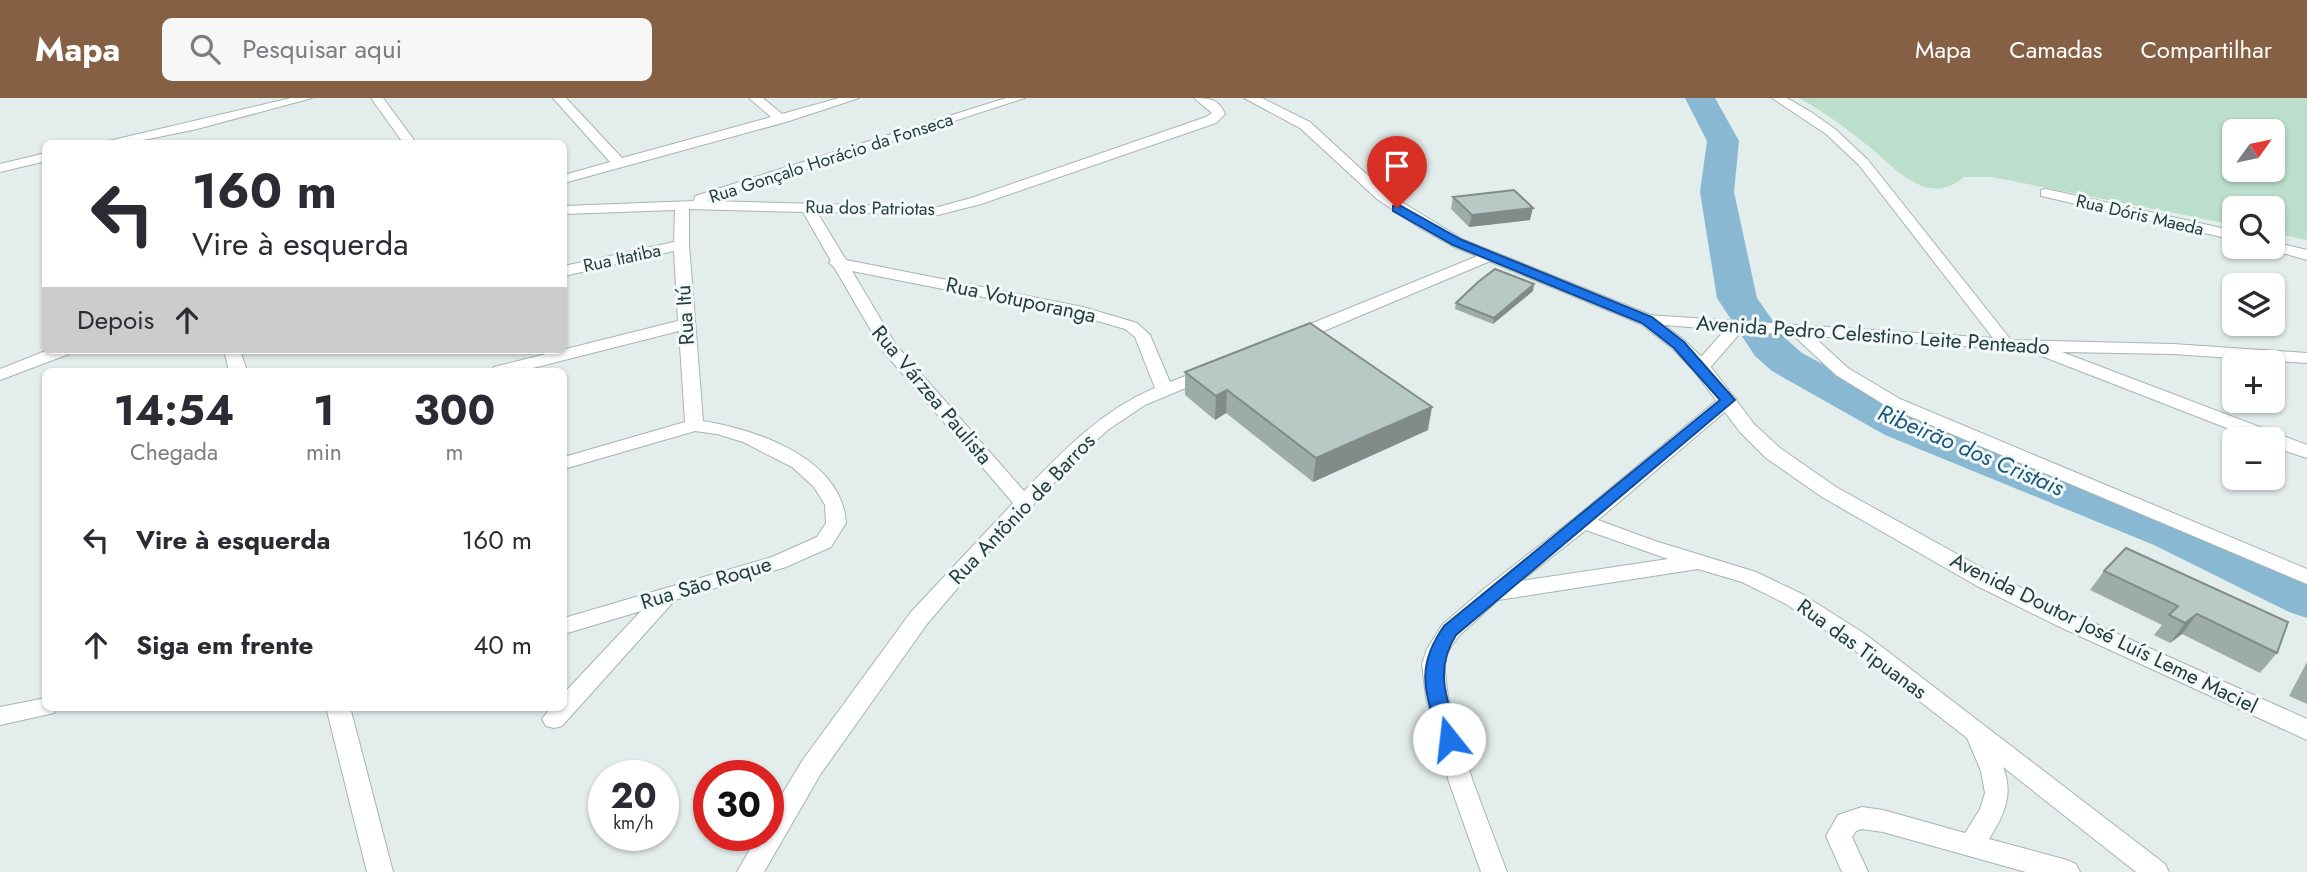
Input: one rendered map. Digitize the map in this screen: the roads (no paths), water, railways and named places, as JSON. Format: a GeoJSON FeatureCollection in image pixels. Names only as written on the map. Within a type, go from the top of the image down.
{"type":"FeatureCollection","features":[{"type":"Feature","properties":{"kind":"street"},"geometry":{"type":"LineString","coordinates":[[119,140],[199,130],[306,98]]}},
{"type":"Feature","properties":{"kind":"street"},"geometry":{"type":"LineString","coordinates":[[377,98],[408,140]]}},
{"type":"Feature","properties":{"kind":"street"},"geometry":{"type":"LineString","coordinates":[[559,98],[619,163]]}},
{"type":"Feature","properties":{"kind":"street"},"geometry":{"type":"LineString","coordinates":[[755,98],[781,119]]}},
{"type":"Feature","properties":{"kind":"street"},"geometry":{"type":"LineString","coordinates":[[567,178],[853,98]]}},
{"type":"Feature","properties":{"kind":"street","name":"Rua Gonçalo Horácio da Fonseca"},"geometry":{"type":"LineString","coordinates":[[682,205],[1019,98]]}},
{"type":"Feature","properties":{"kind":"street","name":"Rua dos Patriotas"},"geometry":{"type":"LineString","coordinates":[[567,210],[682,205],[938,211],[967,204],[1199,124],[1219,114],[1216,107],[1200,98]]}},
{"type":"Feature","properties":{"kind":"street","name":"Avenida Pedro Celestino Leite Penteado"},"geometry":{"type":"LineString","coordinates":[[1251,98],[1305,125],[1397,208],[1458,243],[1647,320],[2004,342],[2031,346],[2173,349],[2307,358]]}},
{"type":"Feature","properties":{"kind":"street"},"geometry":{"type":"LineString","coordinates":[[1778,98],[1827,127],[1857,154],[2004,342]]}},
{"type":"Feature","properties":{"kind":"street"},"geometry":{"type":"LineString","coordinates":[[0,168],[42,158]]}},
{"type":"Feature","properties":{"kind":"street","name":"Rua Dóris Maeda"},"geometry":{"type":"LineString","coordinates":[[2046,193],[2222,233]]}},
{"type":"Feature","properties":{"kind":"street","name":"Rua Itú"},"geometry":{"type":"LineString","coordinates":[[682,205],[681,246],[694,425]]}},
{"type":"Feature","properties":{"kind":"street","name":"Rua Várzea Paulista"},"geometry":{"type":"LineString","coordinates":[[807,207],[837,263],[889,347],[1024,503]]}},
{"type":"Feature","properties":{"kind":"street","name":"Rua Itatiba"},"geometry":{"type":"LineString","coordinates":[[567,270],[681,246]]}},
{"type":"Feature","properties":{"kind":"street"},"geometry":{"type":"LineString","coordinates":[[2285,249],[2307,255]]}},
{"type":"Feature","properties":{"kind":"street"},"geometry":{"type":"LineString","coordinates":[[1278,343],[1490,256]]}},
{"type":"Feature","properties":{"kind":"street","name":"Rua Votuporanga"},"geometry":{"type":"LineString","coordinates":[[837,263],[1083,312],[1124,323],[1142,335],[1165,390]]}},
{"type":"Feature","properties":{"kind":"street","name":"Avenida Doutor José Luís Leme Maciel"},"geometry":{"type":"LineString","coordinates":[[1647,320],[1679,345],[1700,367],[1747,428],[1773,453],[1829,492],[1899,533],[2070,622],[2307,730]]}},
{"type":"Feature","properties":{"kind":"street"},"geometry":{"type":"LineString","coordinates":[[512,368],[686,324]]}},
{"type":"Feature","properties":{"kind":"street"},"geometry":{"type":"LineString","coordinates":[[1700,367],[1740,327]]}},
{"type":"Feature","properties":{"kind":"street"},"geometry":{"type":"LineString","coordinates":[[1789,329],[1830,365],[1860,386],[1894,403],[2307,577]]}},
{"type":"Feature","properties":{"kind":"street"},"geometry":{"type":"LineString","coordinates":[[2031,346],[2239,427]]}},
{"type":"Feature","properties":{"kind":"street"},"geometry":{"type":"LineString","coordinates":[[2,374],[53,354]]}},
{"type":"Feature","properties":{"kind":"street","name":"Rua Antônio de Barros"},"geometry":{"type":"LineString","coordinates":[[750,872],[811,768],[919,618],[1024,503],[1077,447],[1103,425],[1139,401],[1228,364]]}},
{"type":"Feature","properties":{"kind":"street"},"geometry":{"type":"LineString","coordinates":[[1493,872],[1461,782],[1437,697],[1433,664],[1438,649],[1450,631],[1492,593],[1583,522],[1728,400]]}},
{"type":"Feature","properties":{"kind":"street"},"geometry":{"type":"LineString","coordinates":[[567,462],[694,425]]}},
{"type":"Feature","properties":{"kind":"street","name":"Rua São Roque"},"geometry":{"type":"LineString","coordinates":[[567,625],[806,551],[824,542],[836,523],[835,505],[821,483],[799,463],[750,438],[694,425]]}},
{"type":"Feature","properties":{"kind":"street"},"geometry":{"type":"LineString","coordinates":[[2285,444],[2307,452]]}},
{"type":"Feature","properties":{"kind":"street","name":"Rua das Tipuanas"},"geometry":{"type":"LineString","coordinates":[[1583,522],[1749,578],[1794,598],[1857,640],[1976,735],[2156,872]]}},
{"type":"Feature","properties":{"kind":"street","name":"Rua das Tipuanas"},"geometry":{"type":"LineString","coordinates":[[1492,593],[1699,562]]}},
{"type":"Feature","properties":{"kind":"street"},"geometry":{"type":"LineString","coordinates":[[567,705],[669,594]]}},
{"type":"Feature","properties":{"kind":"street"},"geometry":{"type":"LineString","coordinates":[[0,716],[42,708]]}},
{"type":"Feature","properties":{"kind":"street"},"geometry":{"type":"LineString","coordinates":[[339,711],[380,872]]}},
{"type":"Feature","properties":{"kind":"street"},"geometry":{"type":"LineString","coordinates":[[554,719],[561,711]]}},
{"type":"Feature","properties":{"kind":"street","name":"Rua das Tipuanas"},"geometry":{"type":"LineString","coordinates":[[1971,845],[1994,811],[1998,791],[1996,775],[1976,735]]}},
{"type":"Feature","properties":{"kind":"street"},"geometry":{"type":"LineString","coordinates":[[1855,872],[1839,836],[1847,823],[1861,818],[1882,821],[2067,872]]}},
{"type":"Feature","properties":{"kind":"waterway","name":"Ribeirão dos Cristais"},"geometry":{"type":"LineString","coordinates":[[1700,98],[1723,141],[1717,192],[1737,298],[1770,347],[1787,362],[1901,425],[2171,533],[2307,599]]}}]}
